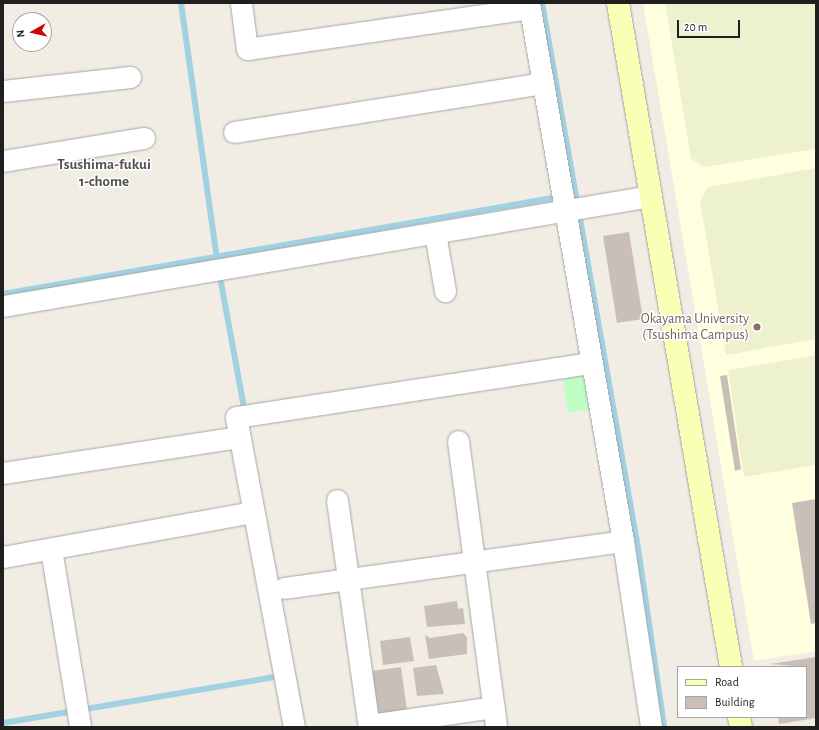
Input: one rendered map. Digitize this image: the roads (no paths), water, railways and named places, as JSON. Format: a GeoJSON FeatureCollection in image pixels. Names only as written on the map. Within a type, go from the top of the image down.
{"type":"FeatureCollection","features":[{"type":"Feature","properties":{"kind":"street"},"geometry":{"type":"LineString","coordinates":[[242,3],[247,49],[530,5],[543,83],[574,209],[590,363],[623,541],[651,727]]}},
{"type":"Feature","properties":{"kind":"street"},"geometry":{"type":"LineString","coordinates":[[618,3],[731,666]]}},
{"type":"Feature","properties":{"kind":"street"},"geometry":{"type":"LineString","coordinates":[[3,91],[130,77]]}},
{"type":"Feature","properties":{"kind":"street"},"geometry":{"type":"LineString","coordinates":[[234,132],[543,83]]}},
{"type":"Feature","properties":{"kind":"street"},"geometry":{"type":"LineString","coordinates":[[3,160],[144,138]]}},
{"type":"Feature","properties":{"kind":"street"},"geometry":{"type":"LineString","coordinates":[[3,306],[650,196]]}},
{"type":"Feature","properties":{"kind":"street"},"geometry":{"type":"LineString","coordinates":[[435,233],[445,291]]}},
{"type":"Feature","properties":{"kind":"street"},"geometry":{"type":"LineString","coordinates":[[294,727],[252,512],[236,417],[590,363]]}},
{"type":"Feature","properties":{"kind":"street"},"geometry":{"type":"LineString","coordinates":[[3,473],[239,437]]}},
{"type":"Feature","properties":{"kind":"street"},"geometry":{"type":"LineString","coordinates":[[337,500],[369,726],[495,717],[458,441]]}},
{"type":"Feature","properties":{"kind":"street"},"geometry":{"type":"LineString","coordinates":[[3,557],[252,512]]}},
{"type":"Feature","properties":{"kind":"street"},"geometry":{"type":"LineString","coordinates":[[284,588],[623,541]]}},
{"type":"Feature","properties":{"kind":"street"},"geometry":{"type":"LineString","coordinates":[[51,549],[78,716]]}},
{"type":"Feature","properties":{"kind":"waterway"},"geometry":{"type":"LineString","coordinates":[[181,3],[217,260]]}},
{"type":"Feature","properties":{"kind":"waterway"},"geometry":{"type":"LineString","coordinates":[[542,3],[638,548],[664,727]]}},
{"type":"Feature","properties":{"kind":"waterway"},"geometry":{"type":"LineString","coordinates":[[3,294],[553,198]]}},
{"type":"Feature","properties":{"kind":"waterway"},"geometry":{"type":"LineString","coordinates":[[220,277],[245,413]]}},
{"type":"Feature","properties":{"kind":"waterway"},"geometry":{"type":"LineString","coordinates":[[3,723],[282,676]]}},
{"type":"Feature","properties":{"kind":"place","name":"Okayama University (Tsushima Campus)"},"geometry":{"type":"Point","coordinates":[757,327]}},
{"type":"Feature","properties":{"kind":"district","name":"Tsushima-fukui 1-chome"},"geometry":{"type":"Point","coordinates":[104,172]}}]}
